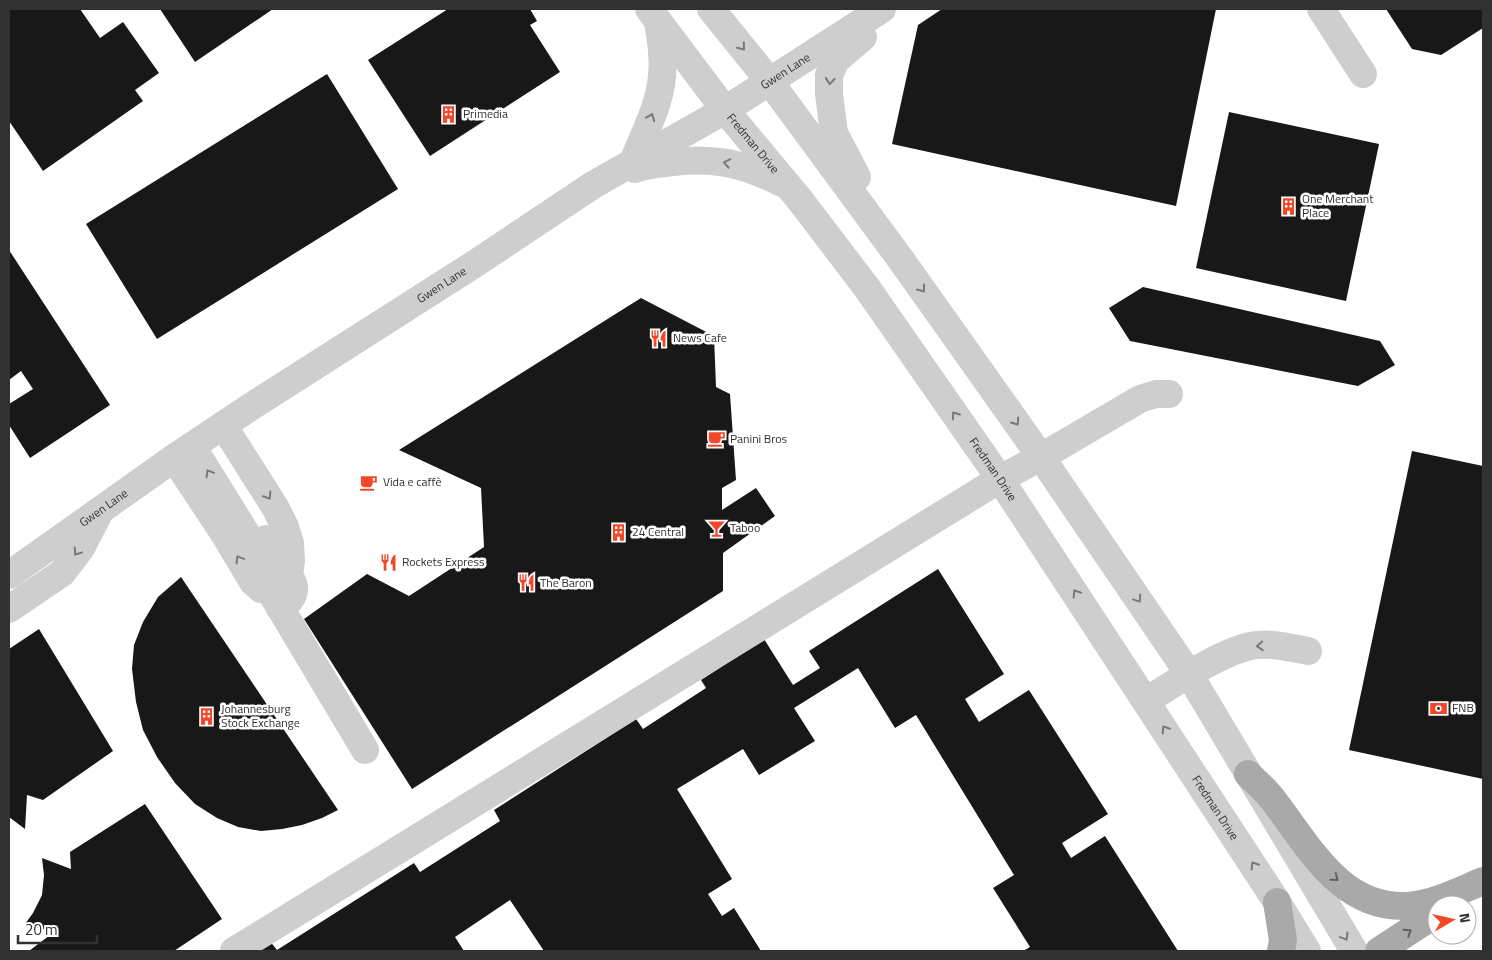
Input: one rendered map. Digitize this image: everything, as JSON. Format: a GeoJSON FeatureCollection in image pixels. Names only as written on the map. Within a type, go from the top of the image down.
{"type":"FeatureCollection","features":[{"type":"Feature","properties":{"kind":"main road"},"geometry":{"type":"LineString","coordinates":[[1248,774],[1269,795],[1320,863],[1330,874],[1354,893],[1380,903],[1407,906],[1442,899],[1483,881]]}},
{"type":"Feature","properties":{"kind":"main road"},"geometry":{"type":"LineString","coordinates":[[1463,895],[1483,881]]}},
{"type":"Feature","properties":{"kind":"main road"},"geometry":{"type":"LineString","coordinates":[[1277,902],[1283,940],[1281,951]]}},
{"type":"Feature","properties":{"kind":"main road"},"geometry":{"type":"LineString","coordinates":[[1379,951],[1427,920]]}},
{"type":"Feature","properties":{"kind":"street"},"geometry":{"type":"LineString","coordinates":[[711,9],[770,82],[899,257],[1041,457],[1189,674],[1354,951]]}},
{"type":"Feature","properties":{"kind":"street","name":"Gwen Lane"},"geometry":{"type":"LineString","coordinates":[[9,575],[199,441],[473,265],[593,185],[725,110],[882,9]]}},
{"type":"Feature","properties":{"kind":"street"},"geometry":{"type":"LineString","coordinates":[[897,9],[836,60],[829,75],[829,94],[834,133],[899,257]]}},
{"type":"Feature","properties":{"kind":"street"},"geometry":{"type":"LineString","coordinates":[[1321,9],[1363,74]]}},
{"type":"Feature","properties":{"kind":"street"},"geometry":{"type":"LineString","coordinates":[[632,162],[652,116],[659,95],[662,75],[662,50],[653,14]]}},
{"type":"Feature","properties":{"kind":"street","name":"Fredman Drive"},"geometry":{"type":"LineString","coordinates":[[653,14],[725,110],[800,200],[867,288],[1000,479],[1277,902],[1307,951]]}},
{"type":"Feature","properties":{"kind":"street"},"geometry":{"type":"LineString","coordinates":[[593,185],[640,167],[681,160],[712,160],[757,171],[782,183],[800,200]]}},
{"type":"Feature","properties":{"kind":"street"},"geometry":{"type":"LineString","coordinates":[[234,951],[1000,479],[1140,399],[1156,394],[1169,394]]}},
{"type":"Feature","properties":{"kind":"street"},"geometry":{"type":"LineString","coordinates":[[199,441],[224,535],[253,582],[261,588],[280,592]]}},
{"type":"Feature","properties":{"kind":"street"},"geometry":{"type":"LineString","coordinates":[[199,441],[271,549],[280,592],[365,750]]}},
{"type":"Feature","properties":{"kind":"street"},"geometry":{"type":"LineString","coordinates":[[9,609],[62,573],[80,548],[101,509]]}},
{"type":"Feature","properties":{"kind":"street"},"geometry":{"type":"LineString","coordinates":[[1146,701],[1189,674],[1238,650],[1257,645],[1274,645],[1308,651]]}},
{"type":"Feature","properties":{"kind":"building"},"geometry":{"type":"Polygon","coordinates":[[[9,9],[80,9],[100,38],[123,22],[159,73],[135,90],[143,101],[43,171],[9,121],[9,9]]]}},
{"type":"Feature","properties":{"kind":"building"},"geometry":{"type":"Polygon","coordinates":[[[160,9],[273,9],[195,62],[160,9]]]}},
{"type":"Feature","properties":{"kind":"building","name":"Primedia"},"geometry":{"type":"Polygon","coordinates":[[[448,9],[530,9],[537,21],[530,25],[560,72],[430,156],[368,60],[448,9]]]}},
{"type":"Feature","properties":{"kind":"building"},"geometry":{"type":"Polygon","coordinates":[[[942,9],[1216,9],[1176,206],[892,144],[918,25],[942,9]]]}},
{"type":"Feature","properties":{"kind":"building"},"geometry":{"type":"Polygon","coordinates":[[[1386,9],[1483,9],[1483,28],[1441,55],[1412,49],[1386,9]]]}},
{"type":"Feature","properties":{"kind":"building"},"geometry":{"type":"Polygon","coordinates":[[[327,74],[398,189],[157,339],[86,224],[327,74]]]}},
{"type":"Feature","properties":{"kind":"building","name":"One Merchant Place"},"geometry":{"type":"Polygon","coordinates":[[[1229,112],[1379,144],[1346,301],[1196,268],[1229,112]]]}},
{"type":"Feature","properties":{"kind":"building"},"geometry":{"type":"Polygon","coordinates":[[[9,250],[110,405],[30,458],[9,425],[9,404],[33,389],[21,371],[9,380],[9,250]]]}},
{"type":"Feature","properties":{"kind":"building"},"geometry":{"type":"Polygon","coordinates":[[[1143,287],[1380,341],[1395,365],[1358,386],[1130,341],[1109,308],[1143,287]]]}},
{"type":"Feature","properties":{"kind":"building","name":"24 Central"},"geometry":{"type":"Polygon","coordinates":[[[641,298],[714,336],[716,387],[730,394],[736,480],[722,488],[722,510],[756,488],[775,516],[723,553],[723,591],[412,789],[304,619],[367,574],[409,596],[484,547],[481,488],[399,450],[641,298]]]}},
{"type":"Feature","properties":{"kind":"building"},"geometry":{"type":"Polygon","coordinates":[[[1412,451],[1483,466],[1483,779],[1349,750],[1412,451]]]}},
{"type":"Feature","properties":{"kind":"building"},"geometry":{"type":"Polygon","coordinates":[[[938,569],[1004,674],[965,699],[979,722],[1029,690],[1108,814],[1062,843],[1071,858],[1105,836],[1178,951],[1023,951],[1030,947],[993,888],[1014,875],[916,715],[895,728],[858,668],[794,708],[815,741],[759,775],[743,749],[677,789],[732,879],[708,894],[722,916],[734,908],[761,951],[544,951],[510,900],[455,937],[464,951],[253,951],[269,940],[277,950],[414,863],[420,872],[500,821],[494,810],[636,719],[643,729],[706,688],[701,680],[764,639],[793,685],[820,668],[809,651],[938,569]]]}},
{"type":"Feature","properties":{"kind":"building","name":"Johannesburg Stock Exchange"},"geometry":{"type":"Polygon","coordinates":[[[181,577],[338,810],[302,825],[282,829],[261,831],[238,827],[217,818],[195,804],[175,783],[157,757],[143,730],[136,702],[132,669],[134,645],[143,622],[158,597],[181,577]]]}},
{"type":"Feature","properties":{"kind":"building"},"geometry":{"type":"Polygon","coordinates":[[[39,629],[113,751],[43,800],[27,795],[25,829],[9,817],[9,649],[39,629]]]}},
{"type":"Feature","properties":{"kind":"building"},"geometry":{"type":"Polygon","coordinates":[[[145,804],[222,919],[174,951],[29,951],[54,932],[25,924],[42,895],[44,875],[42,858],[71,869],[70,852],[145,804]]]}},
{"type":"Feature","properties":{"kind":"place","name":"Primedia"},"geometry":{"type":"Point","coordinates":[449,114]}},
{"type":"Feature","properties":{"kind":"place","name":"One Merchant Place"},"geometry":{"type":"Point","coordinates":[1288,206]}},
{"type":"Feature","properties":{"kind":"place","name":"News Cafe"},"geometry":{"type":"Point","coordinates":[659,338]}},
{"type":"Feature","properties":{"kind":"place","name":"Panini Bros"},"geometry":{"type":"Point","coordinates":[716,439]}},
{"type":"Feature","properties":{"kind":"place","name":"Vida e caffè"},"geometry":{"type":"Point","coordinates":[369,482]}},
{"type":"Feature","properties":{"kind":"place","name":"Taboo"},"geometry":{"type":"Point","coordinates":[716,528]}},
{"type":"Feature","properties":{"kind":"place","name":"24 Central"},"geometry":{"type":"Point","coordinates":[618,532]}},
{"type":"Feature","properties":{"kind":"place","name":"Rockets Express"},"geometry":{"type":"Point","coordinates":[388,562]}},
{"type":"Feature","properties":{"kind":"place","name":"The Baron"},"geometry":{"type":"Point","coordinates":[526,583]}},
{"type":"Feature","properties":{"kind":"place","name":"FNB"},"geometry":{"type":"Point","coordinates":[1438,708]}},
{"type":"Feature","properties":{"kind":"place","name":"Johannesburg Stock Exchange"},"geometry":{"type":"Point","coordinates":[207,716]}}]}
